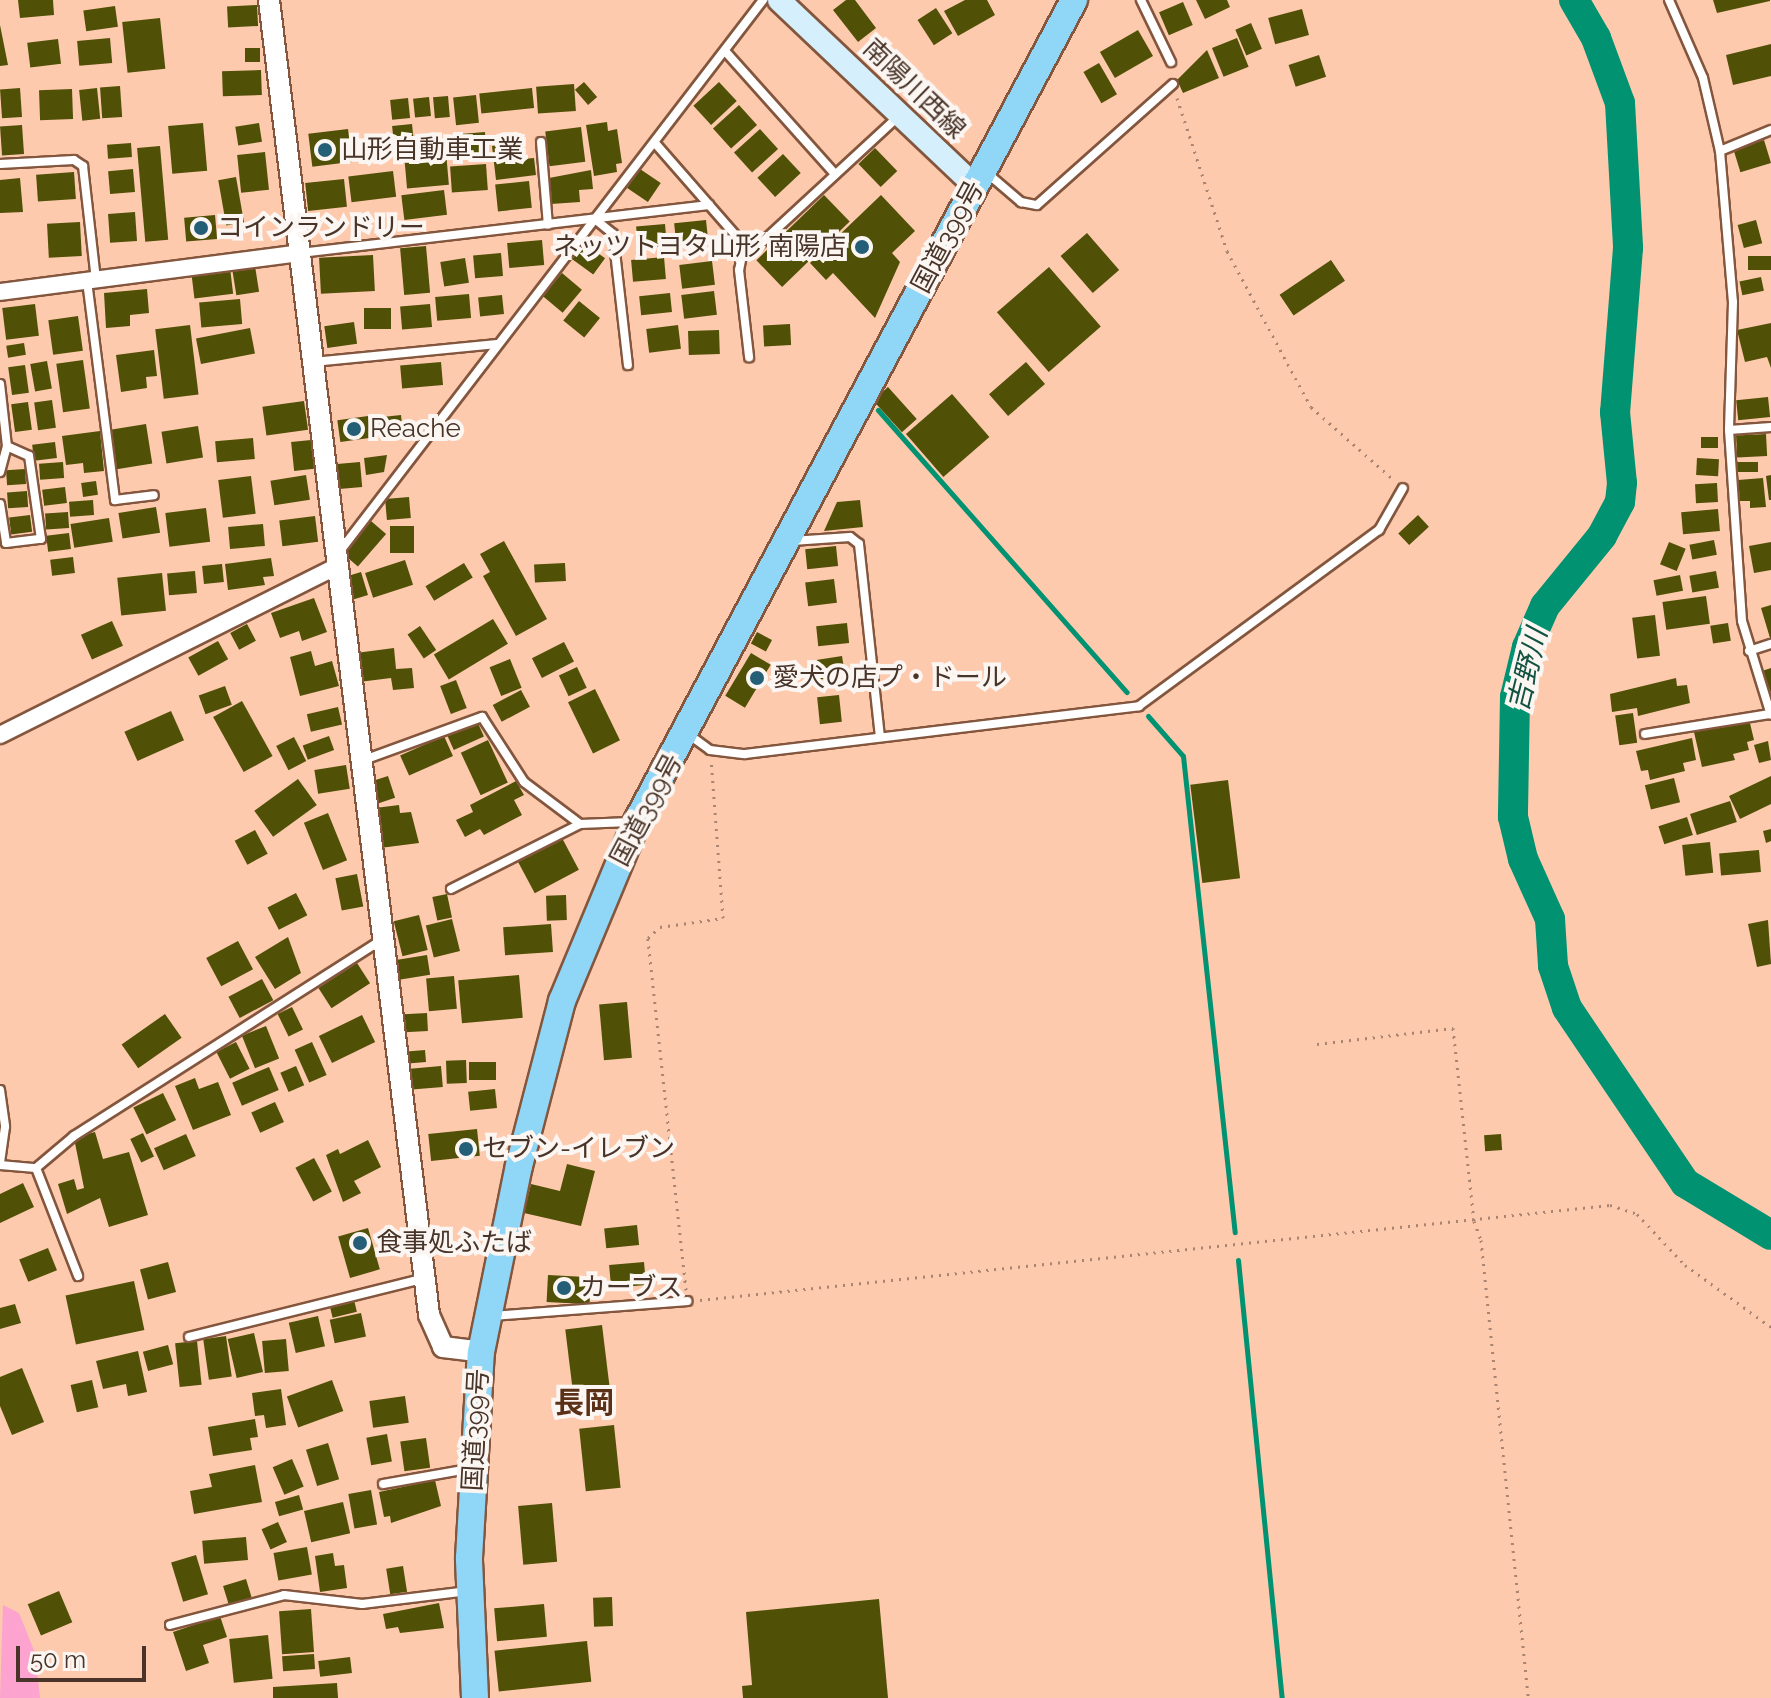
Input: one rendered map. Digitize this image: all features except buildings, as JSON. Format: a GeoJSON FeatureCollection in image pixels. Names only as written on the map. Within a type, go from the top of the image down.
{"type":"FeatureCollection","features":[{"type":"Feature","properties":{"kind":"highway","name":"国道399号"},"geometry":{"type":"LineString","coordinates":[[475,1698],[470,1591],[481,1352],[562,1001],[637,821],[688,733],[1074,0]]}},
{"type":"Feature","properties":{"kind":"main road","name":"南陽川西線"},"geometry":{"type":"LineString","coordinates":[[779,0],[899,116],[979,178]]}},
{"type":"Feature","properties":{"kind":"street"},"geometry":{"type":"LineString","coordinates":[[269,0],[425,1278],[434,1334],[443,1347],[481,1352]]}},
{"type":"Feature","properties":{"kind":"street"},"geometry":{"type":"LineString","coordinates":[[0,292],[299,253]]}},
{"type":"Feature","properties":{"kind":"street"},"geometry":{"type":"LineString","coordinates":[[0,735],[337,561]]}},
{"type":"Feature","properties":{"kind":"lane"},"geometry":{"type":"LineString","coordinates":[[337,561],[497,344],[596,220],[763,0]]}},
{"type":"Feature","properties":{"kind":"lane"},"geometry":{"type":"LineString","coordinates":[[1141,0],[1171,62]]}},
{"type":"Feature","properties":{"kind":"lane"},"geometry":{"type":"LineString","coordinates":[[1645,734],[1771,714],[1742,621],[1729,430],[1733,302],[1720,151],[1703,78],[1669,0]]}},
{"type":"Feature","properties":{"kind":"lane"},"geometry":{"type":"LineString","coordinates":[[725,51],[835,174]]}},
{"type":"Feature","properties":{"kind":"lane"},"geometry":{"type":"LineString","coordinates":[[979,178],[1021,202],[1037,205],[1173,84]]}},
{"type":"Feature","properties":{"kind":"lane"},"geometry":{"type":"LineString","coordinates":[[655,143],[744,245],[758,246],[899,116]]}},
{"type":"Feature","properties":{"kind":"lane"},"geometry":{"type":"LineString","coordinates":[[1720,151],[1770,134]]}},
{"type":"Feature","properties":{"kind":"lane"},"geometry":{"type":"LineString","coordinates":[[541,142],[548,225]]}},
{"type":"Feature","properties":{"kind":"lane"},"geometry":{"type":"LineString","coordinates":[[0,164],[74,160],[83,166],[115,500],[154,495]]}},
{"type":"Feature","properties":{"kind":"lane"},"geometry":{"type":"LineString","coordinates":[[299,253],[709,205]]}},
{"type":"Feature","properties":{"kind":"lane"},"geometry":{"type":"LineString","coordinates":[[596,220],[613,234],[628,365]]}},
{"type":"Feature","properties":{"kind":"lane"},"geometry":{"type":"LineString","coordinates":[[744,245],[739,270],[749,357]]}},
{"type":"Feature","properties":{"kind":"lane"},"geometry":{"type":"LineString","coordinates":[[312,362],[497,344]]}},
{"type":"Feature","properties":{"kind":"lane"},"geometry":{"type":"LineString","coordinates":[[0,384],[7,446],[0,472]]}},
{"type":"Feature","properties":{"kind":"lane"},"geometry":{"type":"LineString","coordinates":[[1729,430],[1771,427]]}},
{"type":"Feature","properties":{"kind":"lane"},"geometry":{"type":"LineString","coordinates":[[0,504],[6,543],[41,539],[29,456],[7,446]]}},
{"type":"Feature","properties":{"kind":"lane"},"geometry":{"type":"LineString","coordinates":[[688,733],[710,750],[745,754],[1139,706],[1379,530],[1403,488]]}},
{"type":"Feature","properties":{"kind":"lane"},"geometry":{"type":"LineString","coordinates":[[787,542],[850,537],[859,544],[880,737]]}},
{"type":"Feature","properties":{"kind":"lane"},"geometry":{"type":"LineString","coordinates":[[1749,651],[1771,644]]}},
{"type":"Feature","properties":{"kind":"lane"},"geometry":{"type":"LineString","coordinates":[[360,761],[482,717],[524,782],[580,824]]}},
{"type":"Feature","properties":{"kind":"lane"},"geometry":{"type":"LineString","coordinates":[[451,889],[580,824],[637,821]]}},
{"type":"Feature","properties":{"kind":"lane"},"geometry":{"type":"LineString","coordinates":[[0,1090],[5,1127],[0,1164],[36,1168],[74,1136],[382,940]]}},
{"type":"Feature","properties":{"kind":"lane"},"geometry":{"type":"LineString","coordinates":[[36,1168],[78,1276]]}},
{"type":"Feature","properties":{"kind":"lane"},"geometry":{"type":"LineString","coordinates":[[189,1337],[425,1278]]}},
{"type":"Feature","properties":{"kind":"lane"},"geometry":{"type":"LineString","coordinates":[[487,1317],[687,1301]]}},
{"type":"Feature","properties":{"kind":"lane"},"geometry":{"type":"LineString","coordinates":[[383,1484],[474,1468]]}},
{"type":"Feature","properties":{"kind":"lane"},"geometry":{"type":"LineString","coordinates":[[170,1625],[284,1595],[362,1604],[470,1591]]}},
{"type":"Feature","properties":{"kind":"path"},"geometry":{"type":"LineString","coordinates":[[1173,84],[1227,251],[1311,407],[1403,488]]}},
{"type":"Feature","properties":{"kind":"path"},"geometry":{"type":"LineString","coordinates":[[710,750],[723,918],[660,927],[648,938],[687,1301],[1610,1205],[1637,1214],[1685,1265],[1771,1327]]}},
{"type":"Feature","properties":{"kind":"path"},"geometry":{"type":"LineString","coordinates":[[1317,1044],[1453,1028],[1474,1221],[1481,1240],[1528,1698]]}},
{"type":"Feature","properties":{"kind":"shaded area"},"geometry":{"type":"Polygon","coordinates":[[[3,1605],[19,1613],[35,1653],[40,1698],[0,1698],[3,1605]]]}},
{"type":"Feature","properties":{"kind":"waterway","name":"吉野川"},"geometry":{"type":"LineString","coordinates":[[1574,0],[1596,38],[1620,103],[1628,248],[1615,412],[1622,483],[1620,502],[1602,536],[1545,606],[1527,647],[1515,697],[1513,817],[1523,859],[1550,919],[1553,966],[1567,1008],[1685,1183],[1771,1235]]}},
{"type":"Feature","properties":{"kind":"waterway"},"geometry":{"type":"LineString","coordinates":[[878,410],[1127,692]]}},
{"type":"Feature","properties":{"kind":"waterway"},"geometry":{"type":"LineString","coordinates":[[1148,716],[1183,756],[1235,1232]]}},
{"type":"Feature","properties":{"kind":"waterway"},"geometry":{"type":"LineString","coordinates":[[1238,1260],[1282,1698]]}},
{"type":"Feature","properties":{"kind":"place","name":"山形自動車工業"},"geometry":{"type":"Point","coordinates":[325,150]}},
{"type":"Feature","properties":{"kind":"place","name":"コインランドリー"},"geometry":{"type":"Point","coordinates":[201,228]}},
{"type":"Feature","properties":{"kind":"place","name":"ネッツトヨタ山形 南陽店"},"geometry":{"type":"Point","coordinates":[862,247]}},
{"type":"Feature","properties":{"kind":"place","name":"Reache"},"geometry":{"type":"Point","coordinates":[354,429]}},
{"type":"Feature","properties":{"kind":"place","name":"愛犬の店プ・ドール"},"geometry":{"type":"Point","coordinates":[757,678]}},
{"type":"Feature","properties":{"kind":"place","name":"セブン-イレブン"},"geometry":{"type":"Point","coordinates":[466,1149]}},
{"type":"Feature","properties":{"kind":"place","name":"食事処ふたば"},"geometry":{"type":"Point","coordinates":[360,1243]}},
{"type":"Feature","properties":{"kind":"place","name":"カーブス"},"geometry":{"type":"Point","coordinates":[564,1288]}},
{"type":"Feature","properties":{"kind":"district","name":"長岡"},"geometry":{"type":"Point","coordinates":[584,1403]}}]}
